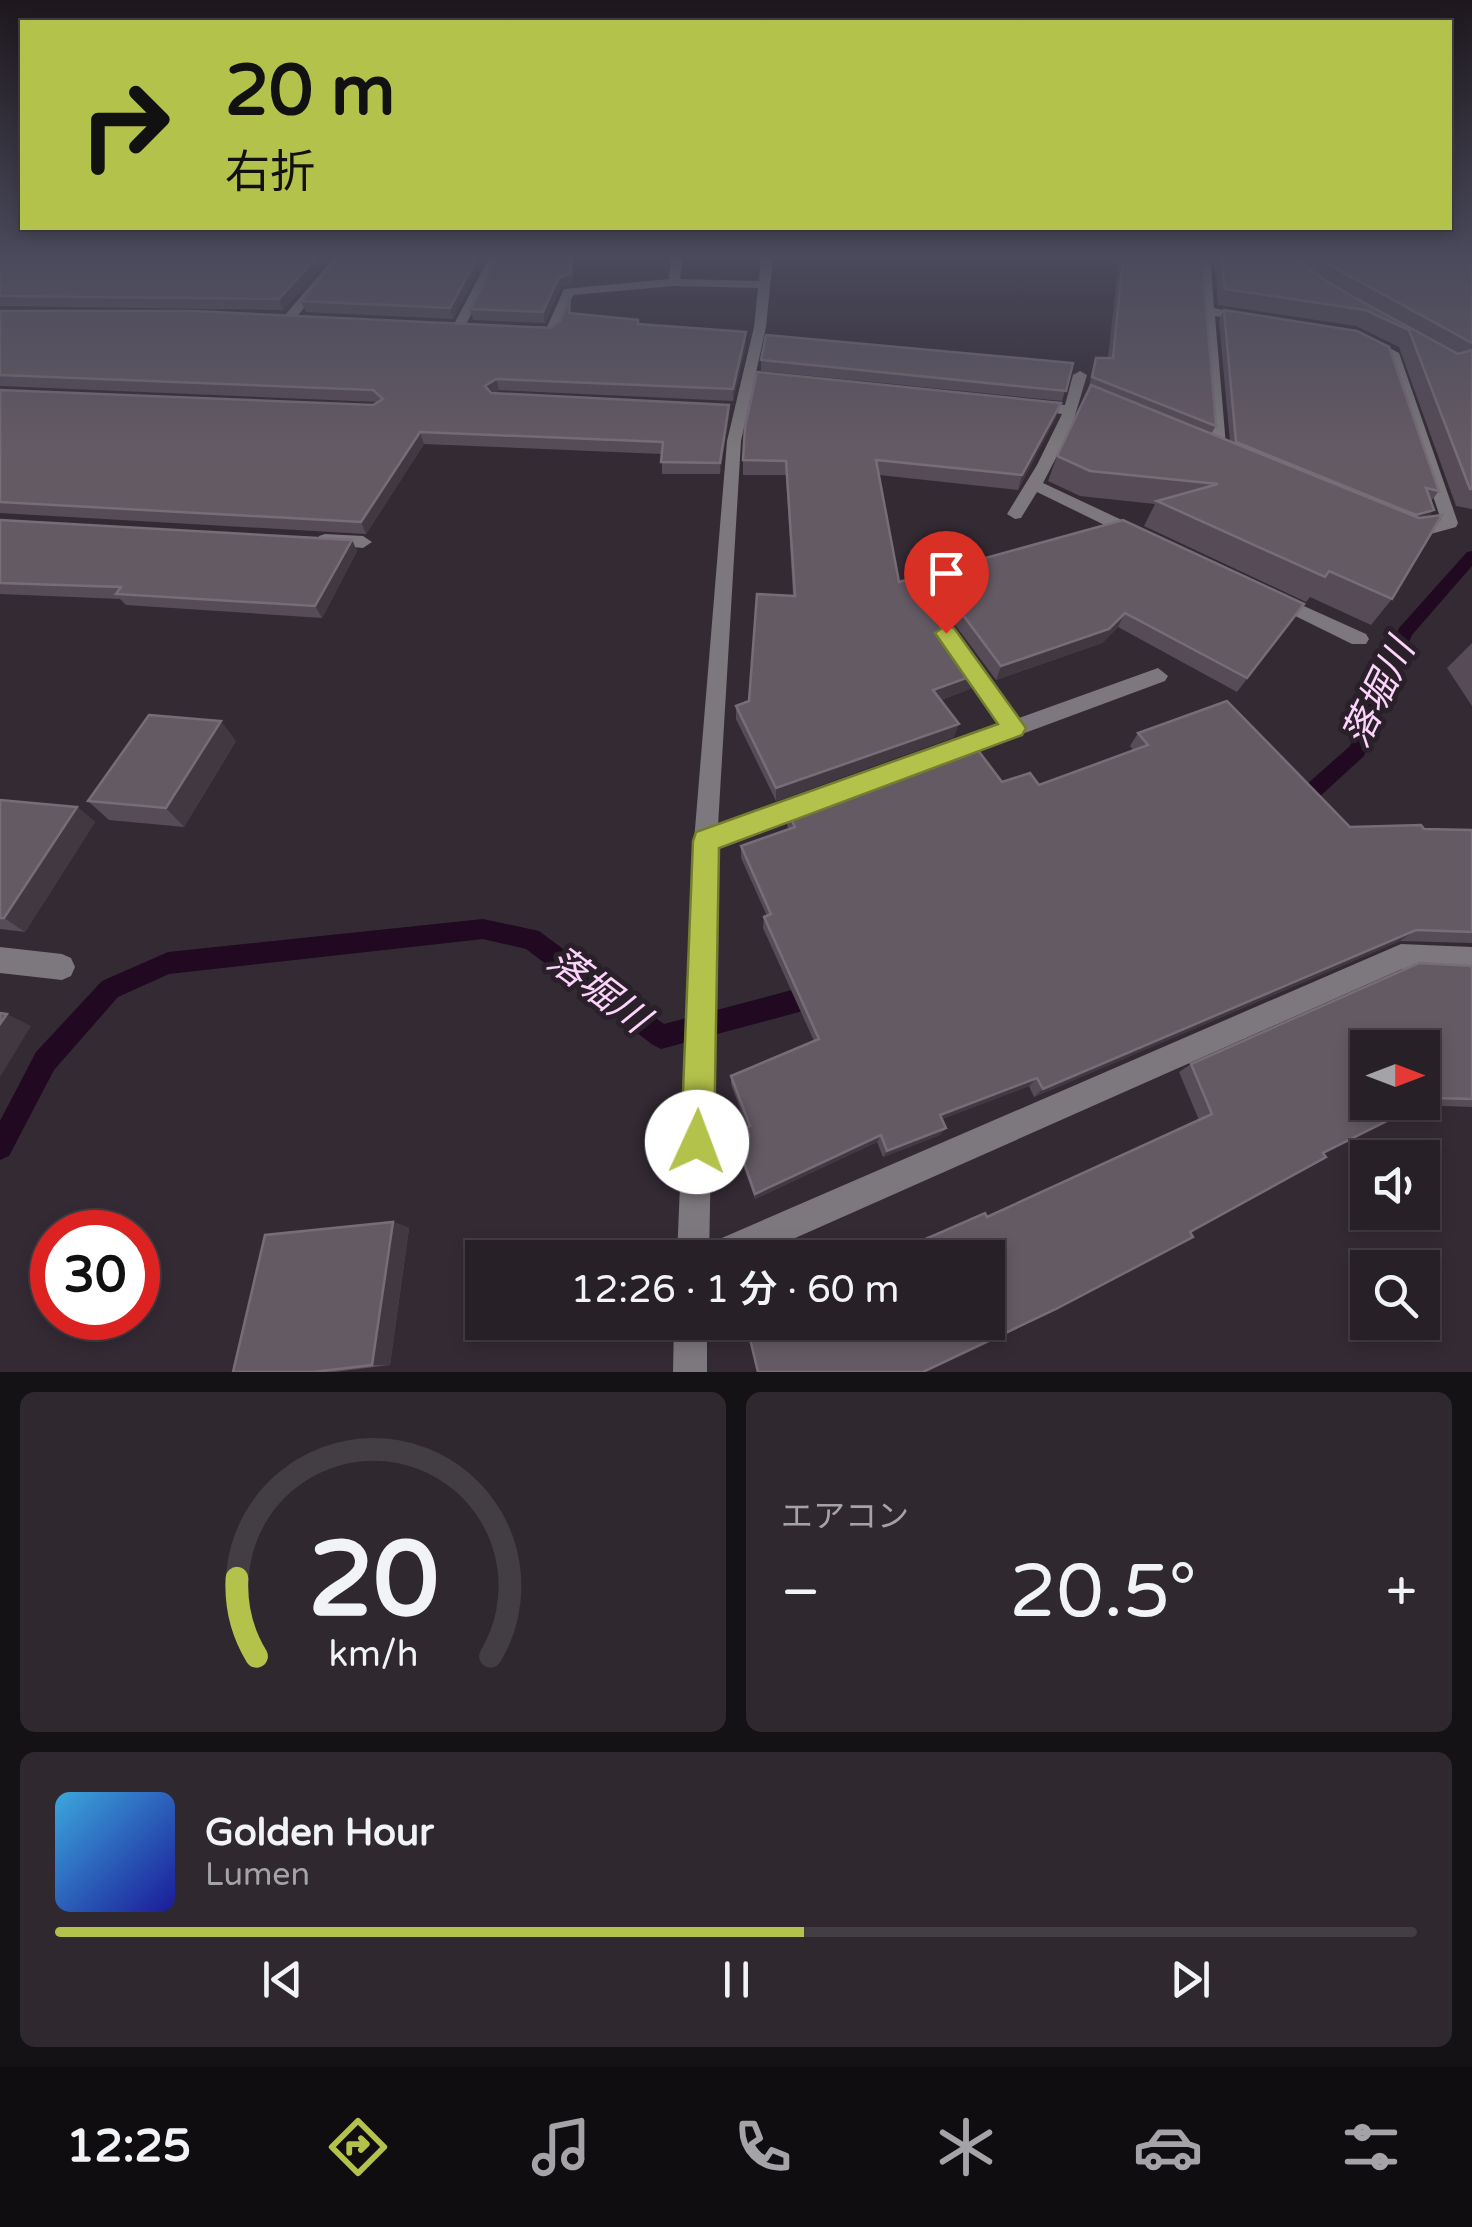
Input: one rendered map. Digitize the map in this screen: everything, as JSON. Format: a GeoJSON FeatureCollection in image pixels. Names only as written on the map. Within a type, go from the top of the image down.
{"type":"FeatureCollection","features":[{"type":"Feature","properties":{"kind":"street"},"geometry":{"type":"LineString","coordinates":[[459,326],[461,322]]}},
{"type":"Feature","properties":{"kind":"street"},"geometry":{"type":"LineString","coordinates":[[514,328],[552,330],[555,322]]}},
{"type":"Feature","properties":{"kind":"street"},"geometry":{"type":"LineString","coordinates":[[694,1240],[706,841],[734,441],[732,409],[758,378],[762,322]]}},
{"type":"Feature","properties":{"kind":"street"},"geometry":{"type":"LineString","coordinates":[[1209,322],[1219,457]]}},
{"type":"Feature","properties":{"kind":"street"},"geometry":{"type":"LineString","coordinates":[[440,325],[478,326]]}},
{"type":"Feature","properties":{"kind":"street"},"geometry":{"type":"LineString","coordinates":[[1356,334],[1392,353],[1450,523],[1406,536],[1388,529]]}},
{"type":"Feature","properties":{"kind":"street"},"geometry":{"type":"LineString","coordinates":[[1015,514],[1034,486],[1073,404],[1080,375]]}},
{"type":"Feature","properties":{"kind":"street"},"geometry":{"type":"LineString","coordinates":[[1013,404],[1094,405]]}},
{"type":"Feature","properties":{"kind":"street"},"geometry":{"type":"LineString","coordinates":[[1201,450],[1236,464]]}},
{"type":"Feature","properties":{"kind":"street"},"geometry":{"type":"LineString","coordinates":[[1034,486],[1160,545]]}},
{"type":"Feature","properties":{"kind":"street"},"geometry":{"type":"LineString","coordinates":[[306,538],[363,542]]}},
{"type":"Feature","properties":{"kind":"street"},"geometry":{"type":"LineString","coordinates":[[1250,588],[1359,639]]}},
{"type":"Feature","properties":{"kind":"street"},"geometry":{"type":"LineString","coordinates":[[946,633],[1014,728]]}},
{"type":"Feature","properties":{"kind":"street"},"geometry":{"type":"LineString","coordinates":[[706,841],[1158,676]]}},
{"type":"Feature","properties":{"kind":"street"},"geometry":{"type":"LineString","coordinates":[[753,1240],[1402,956],[1472,960]]}},
{"type":"Feature","properties":{"kind":"street"},"geometry":{"type":"LineString","coordinates":[[0,960],[62,967]]}},
{"type":"Feature","properties":{"kind":"street"},"geometry":{"type":"LineString","coordinates":[[690,1372],[691,1340]]}},
{"type":"Feature","properties":{"kind":"building"},"geometry":{"type":"Polygon","coordinates":[[[0,322],[425,322],[550,328],[559,322],[638,322],[746,332],[733,389],[496,379],[485,386],[491,393],[729,405],[720,463],[661,462],[663,442],[420,432],[361,522],[0,502],[0,390],[373,405],[383,399],[373,390],[0,375],[0,322]]]}},
{"type":"Feature","properties":{"kind":"building"},"geometry":{"type":"Polygon","coordinates":[[[1117,322],[1207,322],[1216,426],[1092,377],[1096,358],[1113,358],[1117,322]]]}},
{"type":"Feature","properties":{"kind":"building"},"geometry":{"type":"Polygon","coordinates":[[[1225,322],[1300,322],[1357,331],[1389,347],[1439,491],[1426,488],[1434,510],[1416,515],[1236,442],[1225,322]]]}},
{"type":"Feature","properties":{"kind":"building"},"geometry":{"type":"Polygon","coordinates":[[[1391,322],[1400,322],[1458,354],[1472,350],[1472,489],[1470,489],[1409,330],[1391,322]]]}},
{"type":"Feature","properties":{"kind":"building"},"geometry":{"type":"Polygon","coordinates":[[[1434,322],[1472,322],[1472,343],[1434,322]]]}},
{"type":"Feature","properties":{"kind":"building"},"geometry":{"type":"Polygon","coordinates":[[[766,335],[1073,363],[1066,391],[761,360],[766,335]]]}},
{"type":"Feature","properties":{"kind":"building"},"geometry":{"type":"Polygon","coordinates":[[[757,372],[1061,403],[1022,475],[876,460],[899,582],[1123,520],[1304,604],[1247,678],[1125,613],[1109,629],[1001,666],[960,611],[941,610],[939,625],[975,675],[933,690],[959,724],[776,788],[736,706],[749,701],[757,594],[795,596],[786,461],[743,460],[745,427],[757,372]]]}},
{"type":"Feature","properties":{"kind":"building"},"geometry":{"type":"Polygon","coordinates":[[[1091,385],[1419,518],[1442,515],[1392,599],[1329,571],[1325,577],[1157,501],[1218,484],[1090,471],[1057,456],[1091,385]]]}},
{"type":"Feature","properties":{"kind":"building"},"geometry":{"type":"Polygon","coordinates":[[[0,520],[352,540],[315,606],[116,594],[121,587],[0,583],[0,520]]]}},
{"type":"Feature","properties":{"kind":"building"},"geometry":{"type":"Polygon","coordinates":[[[1227,701],[1350,827],[1421,825],[1424,829],[1472,830],[1472,932],[1416,930],[1043,1089],[1037,1078],[940,1115],[946,1128],[887,1151],[881,1135],[755,1194],[734,1134],[750,1126],[731,1076],[819,1039],[764,917],[771,914],[741,846],[795,827],[788,813],[974,745],[1002,782],[1030,773],[1039,785],[1148,745],[1138,733],[1227,701]]]}},
{"type":"Feature","properties":{"kind":"building"},"geometry":{"type":"Polygon","coordinates":[[[149,715],[221,721],[166,808],[88,801],[149,715]]]}},
{"type":"Feature","properties":{"kind":"building"},"geometry":{"type":"Polygon","coordinates":[[[0,800],[77,807],[4,918],[0,918],[0,800]]]}},
{"type":"Feature","properties":{"kind":"building"},"geometry":{"type":"Polygon","coordinates":[[[1419,963],[1472,966],[1472,1099],[1440,1098],[1440,1030],[1350,1030],[1350,1120],[1389,1120],[1323,1153],[1326,1157],[1190,1232],[1193,1237],[1056,1309],[1005,1333],[1005,1240],[923,1240],[985,1213],[987,1217],[1212,1114],[1191,1064],[1419,963]]]}},
{"type":"Feature","properties":{"kind":"building"},"geometry":{"type":"Polygon","coordinates":[[[393,1222],[372,1365],[313,1372],[233,1372],[265,1235],[393,1222]]]}},
{"type":"Feature","properties":{"kind":"building"},"geometry":{"type":"Polygon","coordinates":[[[750,1340],[991,1340],[923,1372],[758,1372],[750,1340]]]}},
{"type":"Feature","properties":{"kind":"waterway","name":"落堀川"},"geometry":{"type":"LineString","coordinates":[[1297,805],[1357,751],[1405,632],[1472,556]]}},
{"type":"Feature","properties":{"kind":"waterway","name":"落堀川"},"geometry":{"type":"LineString","coordinates":[[0,1147],[45,1061],[110,989],[168,963],[483,929],[531,939],[661,1037],[818,995]]}},
{"type":"Feature","properties":{"kind":"route"},"geometry":{"type":"LineString","coordinates":[[697,1142],[706,841],[1014,728],[946,633]]}}]}
